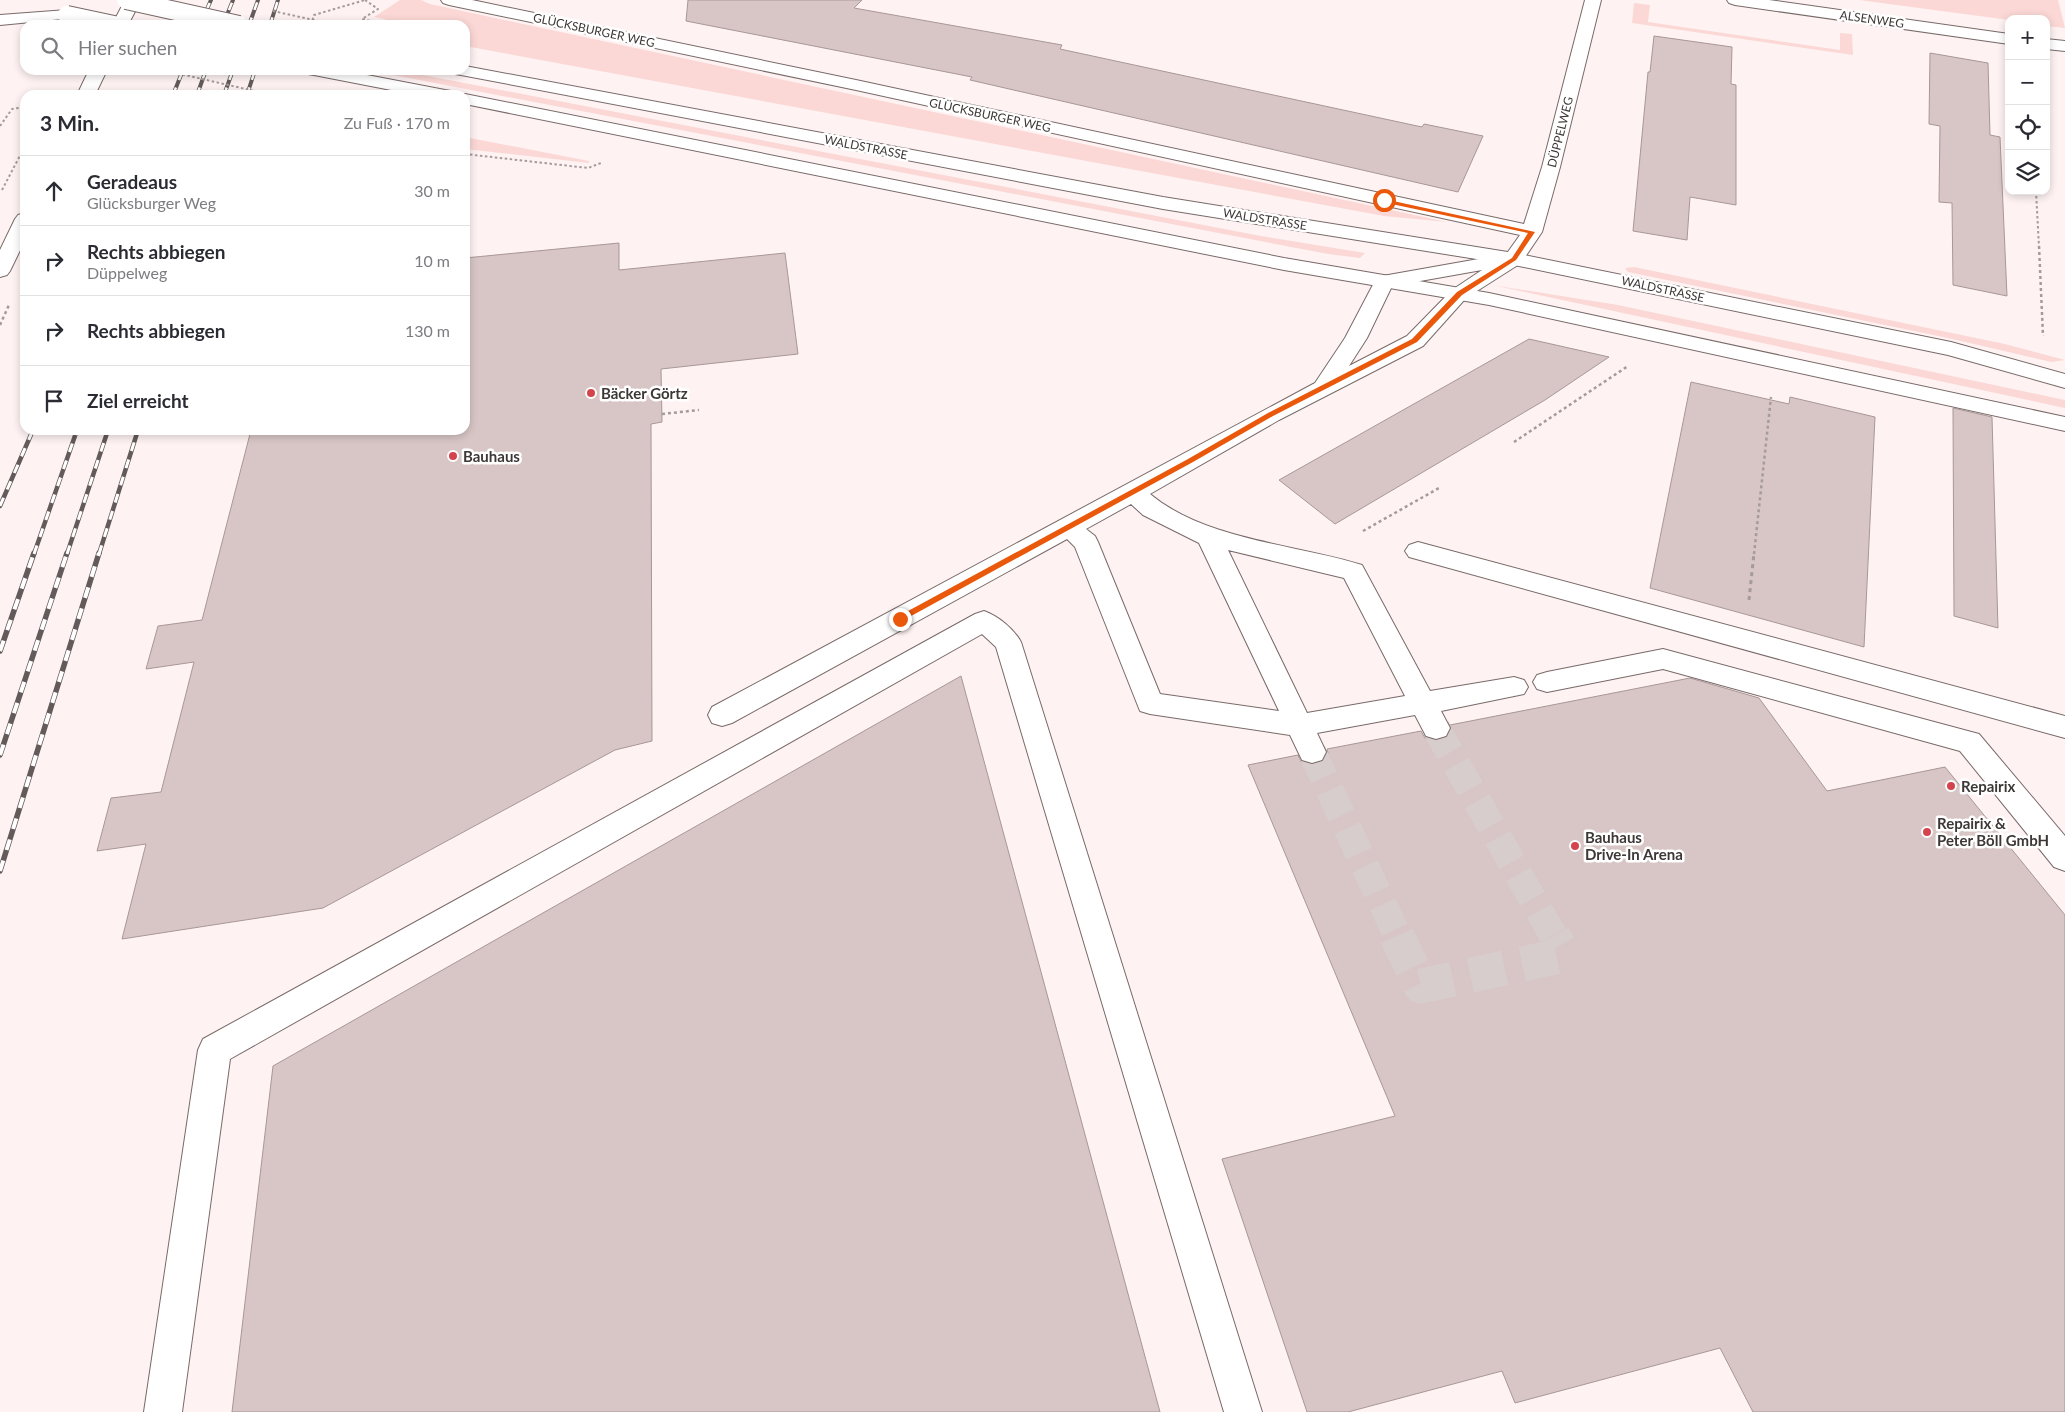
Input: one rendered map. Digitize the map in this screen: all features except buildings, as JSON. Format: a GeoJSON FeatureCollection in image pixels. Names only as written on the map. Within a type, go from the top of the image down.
{"type":"FeatureCollection","features":[{"type":"Feature","properties":{"kind":"main road"},"geometry":{"type":"LineString","coordinates":[[126,0],[216,20]]}},
{"type":"Feature","properties":{"kind":"main road"},"geometry":{"type":"LineString","coordinates":[[123,20],[133,0]]}},
{"type":"Feature","properties":{"kind":"main road","name":"GLÜCKSBURGER WEG"},"geometry":{"type":"LineString","coordinates":[[448,0],[856,85],[1532,232]]}},
{"type":"Feature","properties":{"kind":"main road","name":"DÜPPELWEG"},"geometry":{"type":"LineString","coordinates":[[1514,259],[1532,232],[1552,167],[1593,0]]}},
{"type":"Feature","properties":{"kind":"main road","name":"ALSENWEG"},"geometry":{"type":"LineString","coordinates":[[1735,0],[2005,37]]}},
{"type":"Feature","properties":{"kind":"main road"},"geometry":{"type":"LineString","coordinates":[[19,4],[90,20]]}},
{"type":"Feature","properties":{"kind":"main road"},"geometry":{"type":"LineString","coordinates":[[0,20],[67,15]]}},
{"type":"Feature","properties":{"kind":"main road"},"geometry":{"type":"LineString","coordinates":[[2050,44],[2065,46]]}},
{"type":"Feature","properties":{"kind":"main road","name":"WALDSTRASSE"},"geometry":{"type":"LineString","coordinates":[[470,72],[1163,203],[1514,259],[1951,349],[2065,381]]}},
{"type":"Feature","properties":{"kind":"main road"},"geometry":{"type":"LineString","coordinates":[[88,90],[96,75]]}},
{"type":"Feature","properties":{"kind":"main road"},"geometry":{"type":"LineString","coordinates":[[340,75],[420,90]]}},
{"type":"Feature","properties":{"kind":"main road"},"geometry":{"type":"LineString","coordinates":[[470,100],[1284,264],[1459,294],[1598,321],[2065,424]]}},
{"type":"Feature","properties":{"kind":"main road"},"geometry":{"type":"LineString","coordinates":[[0,271],[5,254],[20,228]]}},
{"type":"Feature","properties":{"kind":"main road"},"geometry":{"type":"LineString","coordinates":[[1384,281],[1514,259]]}},
{"type":"Feature","properties":{"kind":"main road"},"geometry":{"type":"LineString","coordinates":[[722,715],[1325,386],[1415,341],[1459,294],[1514,259]]}},
{"type":"Feature","properties":{"kind":"main road"},"geometry":{"type":"LineString","coordinates":[[1325,386],[1356,338],[1384,281]]}},
{"type":"Feature","properties":{"kind":"main road"},"geometry":{"type":"LineString","coordinates":[[1132,492],[1152,510],[1209,536],[1353,571],[1424,702],[1436,728]]}},
{"type":"Feature","properties":{"kind":"main road"},"geometry":{"type":"LineString","coordinates":[[1068,527],[1086,542],[1150,703],[1299,725],[1514,687]]}},
{"type":"Feature","properties":{"kind":"main road"},"geometry":{"type":"LineString","coordinates":[[1209,536],[1312,752]]}},
{"type":"Feature","properties":{"kind":"main road"},"geometry":{"type":"LineString","coordinates":[[1418,551],[2065,727]]}},
{"type":"Feature","properties":{"kind":"main road"},"geometry":{"type":"LineString","coordinates":[[163,1412],[215,1050],[984,621],[1008,642],[1243,1412]]}},
{"type":"Feature","properties":{"kind":"main road"},"geometry":{"type":"LineString","coordinates":[[1546,682],[1663,659],[1969,742],[2065,858]]}},
{"type":"Feature","properties":{"kind":"path"},"geometry":{"type":"LineString","coordinates":[[313,20],[314,16],[365,0],[378,9],[362,19],[366,20]]}},
{"type":"Feature","properties":{"kind":"path"},"geometry":{"type":"LineString","coordinates":[[184,75],[250,90]]}},
{"type":"Feature","properties":{"kind":"path"},"geometry":{"type":"LineString","coordinates":[[0,126],[12,109],[20,108]]}},
{"type":"Feature","properties":{"kind":"path"},"geometry":{"type":"LineString","coordinates":[[470,155],[588,168],[605,161]]}},
{"type":"Feature","properties":{"kind":"path"},"geometry":{"type":"LineString","coordinates":[[0,194],[20,156]]}},
{"type":"Feature","properties":{"kind":"path"},"geometry":{"type":"LineString","coordinates":[[2036,195],[2043,337]]}},
{"type":"Feature","properties":{"kind":"path"},"geometry":{"type":"LineString","coordinates":[[1514,442],[1628,366]]}},
{"type":"Feature","properties":{"kind":"path"},"geometry":{"type":"LineString","coordinates":[[1745,640],[1772,390]]}},
{"type":"Feature","properties":{"kind":"path"},"geometry":{"type":"LineString","coordinates":[[662,414],[699,410]]}},
{"type":"Feature","properties":{"kind":"path"},"geometry":{"type":"LineString","coordinates":[[1363,531],[1439,488]]}},
{"type":"Feature","properties":{"kind":"shaded area"},"geometry":{"type":"Polygon","coordinates":[[[400,0],[421,0],[430,4],[1447,222],[1384,216],[470,47],[470,20],[388,20],[374,17],[400,0]]]}},
{"type":"Feature","properties":{"kind":"shaded area"},"geometry":{"type":"Polygon","coordinates":[[[1859,0],[2058,0],[2065,28],[2050,26],[2050,15],[2005,15],[2005,19],[1859,0]]]}},
{"type":"Feature","properties":{"kind":"shaded area"},"geometry":{"type":"Polygon","coordinates":[[[1634,3],[1650,5],[1648,22],[1840,50],[1840,33],[1852,34],[1853,55],[1632,23],[1634,3]]]}},
{"type":"Feature","properties":{"kind":"shaded area"},"geometry":{"type":"Polygon","coordinates":[[[393,75],[423,75],[1261,236],[1365,253],[1360,258],[1328,254],[393,75]]]}},
{"type":"Feature","properties":{"kind":"shaded area"},"geometry":{"type":"Polygon","coordinates":[[[470,138],[589,161],[589,163],[470,150],[470,138]]]}},
{"type":"Feature","properties":{"kind":"shaded area"},"geometry":{"type":"Polygon","coordinates":[[[1634,267],[2005,344],[2065,360],[2051,362],[1948,338],[1628,272],[1625,268],[1634,267]]]}},
{"type":"Feature","properties":{"kind":"shaded area"},"geometry":{"type":"Polygon","coordinates":[[[1492,285],[1618,305],[2065,400],[2065,408],[1492,285]]]}},
{"type":"Feature","properties":{"kind":"tunnel"},"geometry":{"type":"LineString","coordinates":[[1436,728],[1554,937]]}},
{"type":"Feature","properties":{"kind":"tunnel"},"geometry":{"type":"LineString","coordinates":[[1312,752],[1398,937]]}},
{"type":"Feature","properties":{"kind":"tunnel"},"geometry":{"type":"LineString","coordinates":[[1397,936],[1421,986],[1564,955],[1553,936]]}},
{"type":"Feature","properties":{"kind":"railway"},"geometry":{"type":"LineString","coordinates":[[202,20],[211,0]]}},
{"type":"Feature","properties":{"kind":"railway"},"geometry":{"type":"LineString","coordinates":[[225,20],[233,0]]}},
{"type":"Feature","properties":{"kind":"railway"},"geometry":{"type":"LineString","coordinates":[[251,20],[258,0]]}},
{"type":"Feature","properties":{"kind":"railway"},"geometry":{"type":"LineString","coordinates":[[272,20],[278,0]]}},
{"type":"Feature","properties":{"kind":"railway"},"geometry":{"type":"LineString","coordinates":[[175,90],[181,75]]}},
{"type":"Feature","properties":{"kind":"railway"},"geometry":{"type":"LineString","coordinates":[[199,90],[204,75]]}},
{"type":"Feature","properties":{"kind":"railway"},"geometry":{"type":"LineString","coordinates":[[226,90],[231,75]]}},
{"type":"Feature","properties":{"kind":"railway"},"geometry":{"type":"LineString","coordinates":[[249,90],[253,75]]}},
{"type":"Feature","properties":{"kind":"railway"},"geometry":{"type":"LineString","coordinates":[[0,506],[31,435]]}},
{"type":"Feature","properties":{"kind":"railway"},"geometry":{"type":"LineString","coordinates":[[34,554],[75,435]]}},
{"type":"Feature","properties":{"kind":"railway"},"geometry":{"type":"LineString","coordinates":[[67,554],[106,435]]}},
{"type":"Feature","properties":{"kind":"railway"},"geometry":{"type":"LineString","coordinates":[[99,554],[136,435]]}},
{"type":"Feature","properties":{"kind":"railway"},"geometry":{"type":"LineString","coordinates":[[0,651],[34,553]]}},
{"type":"Feature","properties":{"kind":"railway"},"geometry":{"type":"LineString","coordinates":[[0,755],[67,553]]}},
{"type":"Feature","properties":{"kind":"railway"},"geometry":{"type":"LineString","coordinates":[[0,871],[99,553]]}},
{"type":"Feature","properties":{"kind":"place","name":"Bäcker Görtz"},"geometry":{"type":"Point","coordinates":[591,393]}},
{"type":"Feature","properties":{"kind":"place","name":"Bauhaus"},"geometry":{"type":"Point","coordinates":[453,456]}},
{"type":"Feature","properties":{"kind":"place","name":"Repairix"},"geometry":{"type":"Point","coordinates":[1951,786]}},
{"type":"Feature","properties":{"kind":"place","name":"Repairix & Peter Böll GmbH"},"geometry":{"type":"Point","coordinates":[1927,832]}},
{"type":"Feature","properties":{"kind":"place","name":"Bauhaus Drive-In Arena"},"geometry":{"type":"Point","coordinates":[1575,846]}},
{"type":"Feature","properties":{"kind":"route"},"geometry":{"type":"LineString","coordinates":[[900,619],[1190,461],[1270,415],[1415,341],[1459,294],[1514,259],[1532,232],[1384,200]]}}]}
